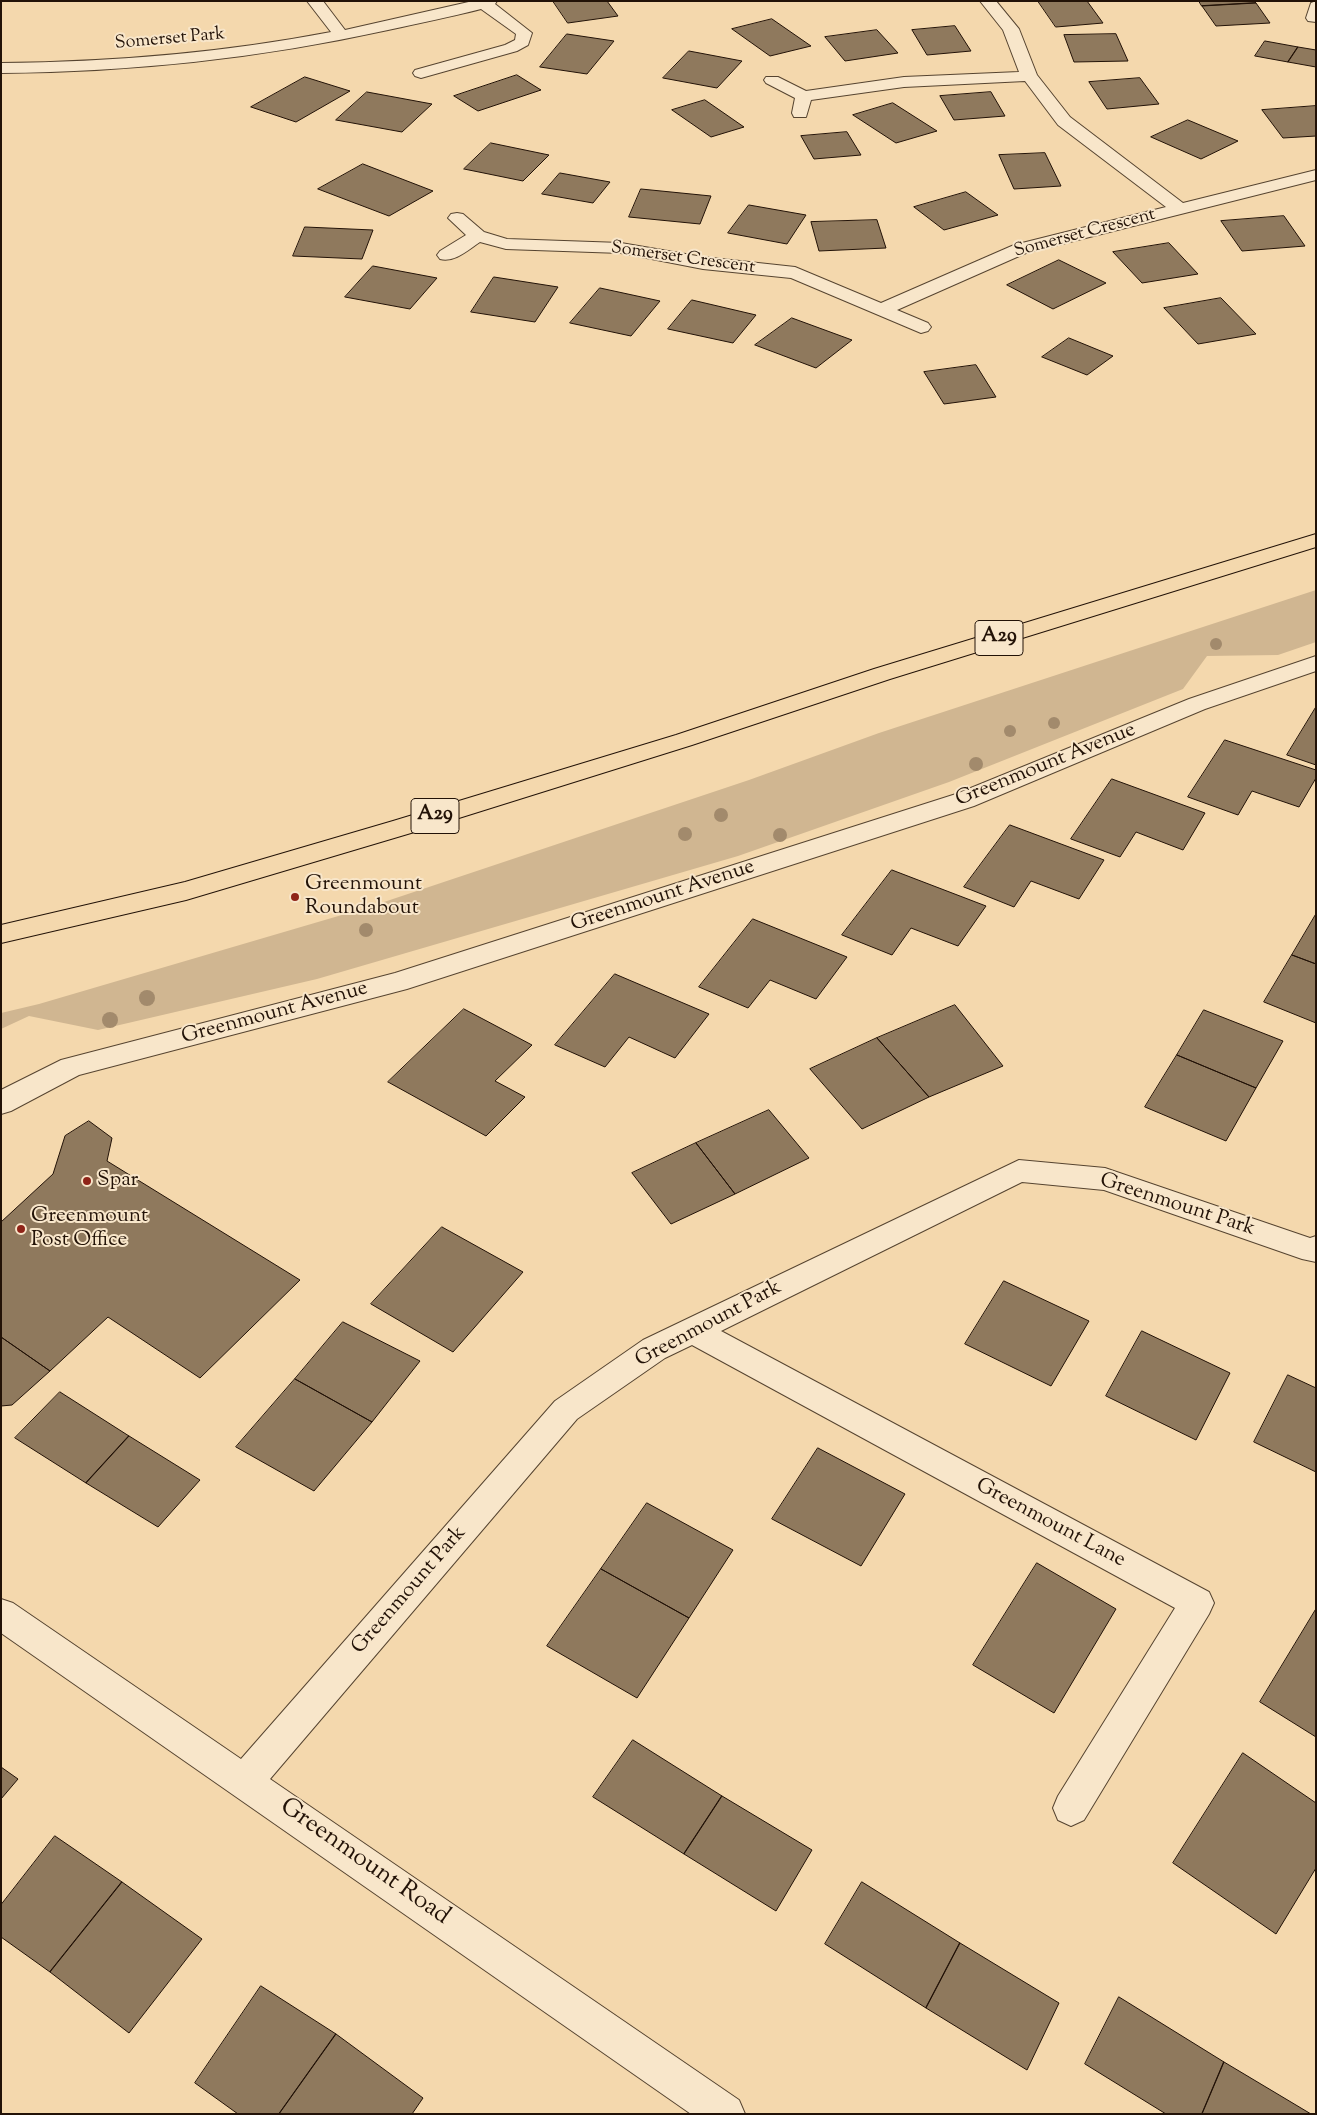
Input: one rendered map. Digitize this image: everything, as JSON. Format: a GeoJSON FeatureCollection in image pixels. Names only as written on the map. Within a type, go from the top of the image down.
{"type":"FeatureCollection","features":[{"type":"Feature","properties":{"kind":"highway","name":"A29"},"geometry":{"type":"LineString","coordinates":[[1,934],[186,891],[392,830],[684,740],[892,671],[1316,540]]}},
{"type":"Feature","properties":{"kind":"street"},"geometry":{"type":"LineString","coordinates":[[315,1],[342,36]]}},
{"type":"Feature","properties":{"kind":"street","name":"Somerset Crescent"},"geometry":{"type":"LineString","coordinates":[[988,1],[1011,29],[1029,76],[1064,121],[1180,209]]}},
{"type":"Feature","properties":{"kind":"street"},"geometry":{"type":"LineString","coordinates":[[421,73],[511,48],[522,42],[524,33],[486,2]]}},
{"type":"Feature","properties":{"kind":"street","name":"Somerset Park"},"geometry":{"type":"LineString","coordinates":[[1,68],[72,68],[220,56],[342,36],[486,2]]}},
{"type":"Feature","properties":{"kind":"street"},"geometry":{"type":"LineString","coordinates":[[772,80],[804,96],[904,82],[1029,76]]}},
{"type":"Feature","properties":{"kind":"street"},"geometry":{"type":"LineString","coordinates":[[800,114],[804,96]]}},
{"type":"Feature","properties":{"kind":"street","name":"Somerset Crescent"},"geometry":{"type":"LineString","coordinates":[[881,310],[1020,249],[1316,175]]}},
{"type":"Feature","properties":{"kind":"street","name":"Somerset Crescent"},"geometry":{"type":"LineString","coordinates":[[457,218],[478,236],[506,244],[621,248],[703,263],[795,274],[921,327]]}},
{"type":"Feature","properties":{"kind":"street"},"geometry":{"type":"LineString","coordinates":[[446,255],[478,236]]}},
{"type":"Feature","properties":{"kind":"street","name":"Greenmount Avenue"},"geometry":{"type":"LineString","coordinates":[[1,1103],[71,1067],[398,982],[964,800],[1197,704],[1316,663]]}},
{"type":"Feature","properties":{"kind":"street","name":"Greenmount Park"},"geometry":{"type":"LineString","coordinates":[[246,1781],[566,1410],[654,1349],[692,1330],[1018,1171],[1105,1179],[1313,1251],[1316,1248]]}},
{"type":"Feature","properties":{"kind":"street","name":"Greenmount Lane"},"geometry":{"type":"LineString","coordinates":[[692,1330],[1197,1603],[1071,1808]]}},
{"type":"Feature","properties":{"kind":"street","name":"Greenmount Road"},"geometry":{"type":"LineString","coordinates":[[1,1614],[246,1781],[725,2114]]}},
{"type":"Feature","properties":{"kind":"shaded area"},"geometry":{"type":"Polygon","coordinates":[[[1316,590],[1316,642],[1278,655],[1207,656],[1183,689],[949,782],[738,856],[317,979],[98,1030],[29,1016],[1,1029],[1,1013],[39,1004],[369,907],[749,780],[879,733],[1316,590]]]}},
{"type":"Feature","properties":{"kind":"building"},"geometry":{"type":"Polygon","coordinates":[[[553,1],[607,1],[618,16],[568,23],[553,1]]]}},
{"type":"Feature","properties":{"kind":"building"},"geometry":{"type":"Polygon","coordinates":[[[1038,1],[1087,1],[1103,23],[1056,27],[1038,1]]]}},
{"type":"Feature","properties":{"kind":"building"},"geometry":{"type":"Polygon","coordinates":[[[1199,1],[1254,1],[1256,3],[1202,6],[1199,1]]]}},
{"type":"Feature","properties":{"kind":"building"},"geometry":{"type":"Polygon","coordinates":[[[1256,3],[1270,23],[1216,26],[1202,6],[1256,3]]]}},
{"type":"Feature","properties":{"kind":"building"},"geometry":{"type":"Polygon","coordinates":[[[772,19],[811,46],[770,56],[732,29],[772,19]]]}},
{"type":"Feature","properties":{"kind":"building"},"geometry":{"type":"Polygon","coordinates":[[[955,26],[971,51],[927,55],[912,30],[955,26]]]}},
{"type":"Feature","properties":{"kind":"building"},"geometry":{"type":"Polygon","coordinates":[[[877,30],[898,53],[845,61],[825,37],[877,30]]]}},
{"type":"Feature","properties":{"kind":"building"},"geometry":{"type":"Polygon","coordinates":[[[567,34],[614,41],[587,74],[540,67],[567,34]]]}},
{"type":"Feature","properties":{"kind":"building"},"geometry":{"type":"Polygon","coordinates":[[[1116,34],[1128,61],[1074,62],[1064,35],[1116,34]]]}},
{"type":"Feature","properties":{"kind":"building"},"geometry":{"type":"Polygon","coordinates":[[[1265,41],[1298,47],[1288,62],[1255,56],[1265,41]]]}},
{"type":"Feature","properties":{"kind":"building"},"geometry":{"type":"Polygon","coordinates":[[[1298,47],[1316,50],[1316,67],[1288,62],[1298,47]]]}},
{"type":"Feature","properties":{"kind":"building"},"geometry":{"type":"Polygon","coordinates":[[[689,51],[742,61],[717,88],[663,78],[689,51]]]}},
{"type":"Feature","properties":{"kind":"building"},"geometry":{"type":"Polygon","coordinates":[[[517,75],[541,90],[478,111],[454,96],[517,75]]]}},
{"type":"Feature","properties":{"kind":"building"},"geometry":{"type":"Polygon","coordinates":[[[305,77],[350,91],[296,122],[251,107],[305,77]]]}},
{"type":"Feature","properties":{"kind":"building"},"geometry":{"type":"Polygon","coordinates":[[[1140,78],[1159,104],[1107,109],[1089,82],[1140,78]]]}},
{"type":"Feature","properties":{"kind":"building"},"geometry":{"type":"Polygon","coordinates":[[[367,92],[432,104],[402,132],[336,120],[367,92]]]}},
{"type":"Feature","properties":{"kind":"building"},"geometry":{"type":"Polygon","coordinates":[[[991,92],[1005,116],[954,120],[940,96],[991,92]]]}},
{"type":"Feature","properties":{"kind":"building"},"geometry":{"type":"Polygon","coordinates":[[[705,100],[744,127],[711,137],[672,110],[705,100]]]}},
{"type":"Feature","properties":{"kind":"building"},"geometry":{"type":"Polygon","coordinates":[[[893,103],[937,131],[896,143],[853,115],[893,103]]]}},
{"type":"Feature","properties":{"kind":"building"},"geometry":{"type":"Polygon","coordinates":[[[1316,106],[1316,136],[1283,138],[1262,110],[1316,106]]]}},
{"type":"Feature","properties":{"kind":"building"},"geometry":{"type":"Polygon","coordinates":[[[1188,120],[1238,141],[1201,159],[1151,137],[1188,120]]]}},
{"type":"Feature","properties":{"kind":"building"},"geometry":{"type":"Polygon","coordinates":[[[847,132],[861,155],[814,159],[801,136],[847,132]]]}},
{"type":"Feature","properties":{"kind":"building"},"geometry":{"type":"Polygon","coordinates":[[[491,143],[549,155],[523,181],[464,169],[491,143]]]}},
{"type":"Feature","properties":{"kind":"building"},"geometry":{"type":"Polygon","coordinates":[[[1045,153],[1061,186],[1014,189],[999,155],[1045,153]]]}},
{"type":"Feature","properties":{"kind":"building"},"geometry":{"type":"Polygon","coordinates":[[[363,164],[433,191],[389,216],[318,189],[363,164]]]}},
{"type":"Feature","properties":{"kind":"building"},"geometry":{"type":"Polygon","coordinates":[[[560,173],[610,182],[593,203],[542,194],[560,173]]]}},
{"type":"Feature","properties":{"kind":"building"},"geometry":{"type":"Polygon","coordinates":[[[641,189],[711,196],[700,224],[629,217],[641,189]]]}},
{"type":"Feature","properties":{"kind":"building"},"geometry":{"type":"Polygon","coordinates":[[[966,192],[998,215],[944,230],[914,207],[966,192]]]}},
{"type":"Feature","properties":{"kind":"building"},"geometry":{"type":"Polygon","coordinates":[[[749,205],[806,215],[787,244],[728,233],[749,205]]]}},
{"type":"Feature","properties":{"kind":"building"},"geometry":{"type":"Polygon","coordinates":[[[1284,216],[1305,246],[1242,251],[1221,221],[1284,216]]]}},
{"type":"Feature","properties":{"kind":"building"},"geometry":{"type":"Polygon","coordinates":[[[877,220],[886,248],[819,251],[811,222],[877,220]]]}},
{"type":"Feature","properties":{"kind":"building"},"geometry":{"type":"Polygon","coordinates":[[[305,227],[373,230],[362,259],[293,256],[305,227]]]}},
{"type":"Feature","properties":{"kind":"building"},"geometry":{"type":"Polygon","coordinates":[[[1169,243],[1198,274],[1142,283],[1113,252],[1169,243]]]}},
{"type":"Feature","properties":{"kind":"building"},"geometry":{"type":"Polygon","coordinates":[[[1059,260],[1106,283],[1053,309],[1007,285],[1059,260]]]}},
{"type":"Feature","properties":{"kind":"building"},"geometry":{"type":"Polygon","coordinates":[[[373,266],[437,278],[410,309],[345,297],[373,266]]]}},
{"type":"Feature","properties":{"kind":"building"},"geometry":{"type":"Polygon","coordinates":[[[494,277],[558,287],[535,322],[471,312],[494,277]]]}},
{"type":"Feature","properties":{"kind":"building"},"geometry":{"type":"Polygon","coordinates":[[[600,288],[660,301],[631,336],[570,323],[600,288]]]}},
{"type":"Feature","properties":{"kind":"building"},"geometry":{"type":"Polygon","coordinates":[[[1221,298],[1256,334],[1198,344],[1164,308],[1221,298]]]}},
{"type":"Feature","properties":{"kind":"building"},"geometry":{"type":"Polygon","coordinates":[[[692,300],[756,315],[733,343],[668,329],[692,300]]]}},
{"type":"Feature","properties":{"kind":"building"},"geometry":{"type":"Polygon","coordinates":[[[792,318],[852,340],[816,368],[755,345],[792,318]]]}},
{"type":"Feature","properties":{"kind":"building"},"geometry":{"type":"Polygon","coordinates":[[[1069,338],[1113,356],[1087,375],[1042,357],[1069,338]]]}},
{"type":"Feature","properties":{"kind":"building"},"geometry":{"type":"Polygon","coordinates":[[[976,365],[996,397],[944,404],[924,372],[976,365]]]}},
{"type":"Feature","properties":{"kind":"building"},"geometry":{"type":"Polygon","coordinates":[[[1316,707],[1316,765],[1287,755],[1316,707]]]}},
{"type":"Feature","properties":{"kind":"building"},"geometry":{"type":"Polygon","coordinates":[[[1225,740],[1316,770],[1316,778],[1299,807],[1252,791],[1238,815],[1188,797],[1225,740]]]}},
{"type":"Feature","properties":{"kind":"building"},"geometry":{"type":"Polygon","coordinates":[[[1112,779],[1205,813],[1183,850],[1136,832],[1120,857],[1071,839],[1112,779]]]}},
{"type":"Feature","properties":{"kind":"building"},"geometry":{"type":"Polygon","coordinates":[[[1010,825],[1104,860],[1079,899],[1031,881],[1014,907],[964,887],[1010,825]]]}},
{"type":"Feature","properties":{"kind":"building"},"geometry":{"type":"Polygon","coordinates":[[[892,870],[986,906],[958,946],[911,928],[892,955],[842,935],[892,870]]]}},
{"type":"Feature","properties":{"kind":"building"},"geometry":{"type":"Polygon","coordinates":[[[1316,914],[1316,964],[1292,955],[1316,914]]]}},
{"type":"Feature","properties":{"kind":"building"},"geometry":{"type":"Polygon","coordinates":[[[753,919],[847,957],[816,999],[770,980],[748,1008],[699,987],[753,919]]]}},
{"type":"Feature","properties":{"kind":"building"},"geometry":{"type":"Polygon","coordinates":[[[1292,955],[1316,964],[1316,1023],[1264,1002],[1292,955]]]}},
{"type":"Feature","properties":{"kind":"building"},"geometry":{"type":"Polygon","coordinates":[[[615,974],[709,1014],[675,1058],[629,1037],[605,1067],[555,1045],[615,974]]]}},
{"type":"Feature","properties":{"kind":"building"},"geometry":{"type":"Polygon","coordinates":[[[955,1005],[1003,1066],[929,1097],[877,1038],[955,1005]]]}},
{"type":"Feature","properties":{"kind":"building"},"geometry":{"type":"Polygon","coordinates":[[[464,1009],[532,1045],[495,1081],[525,1097],[486,1136],[388,1082],[464,1009]]]}},
{"type":"Feature","properties":{"kind":"building"},"geometry":{"type":"Polygon","coordinates":[[[1204,1010],[1283,1041],[1256,1088],[1177,1055],[1204,1010]]]}},
{"type":"Feature","properties":{"kind":"building"},"geometry":{"type":"Polygon","coordinates":[[[877,1038],[929,1097],[862,1129],[810,1069],[877,1038]]]}},
{"type":"Feature","properties":{"kind":"building"},"geometry":{"type":"Polygon","coordinates":[[[1177,1055],[1256,1088],[1226,1141],[1145,1107],[1177,1055]]]}},
{"type":"Feature","properties":{"kind":"building"},"geometry":{"type":"Polygon","coordinates":[[[769,1110],[809,1158],[735,1194],[696,1143],[769,1110]]]}},
{"type":"Feature","properties":{"kind":"building"},"geometry":{"type":"Polygon","coordinates":[[[89,1121],[112,1138],[107,1161],[300,1280],[200,1378],[108,1317],[50,1371],[1,1337],[1,1222],[53,1174],[65,1136],[89,1121]]]}},
{"type":"Feature","properties":{"kind":"building"},"geometry":{"type":"Polygon","coordinates":[[[696,1143],[735,1194],[671,1224],[632,1173],[696,1143]]]}},
{"type":"Feature","properties":{"kind":"building"},"geometry":{"type":"Polygon","coordinates":[[[442,1227],[523,1272],[453,1352],[371,1304],[442,1227]]]}},
{"type":"Feature","properties":{"kind":"building"},"geometry":{"type":"Polygon","coordinates":[[[1004,1281],[1089,1321],[1051,1386],[965,1344],[1004,1281]]]}},
{"type":"Feature","properties":{"kind":"building"},"geometry":{"type":"Polygon","coordinates":[[[343,1322],[420,1361],[372,1422],[295,1379],[343,1322]]]}},
{"type":"Feature","properties":{"kind":"building"},"geometry":{"type":"Polygon","coordinates":[[[1142,1331],[1230,1373],[1196,1440],[1106,1396],[1142,1331]]]}},
{"type":"Feature","properties":{"kind":"building"},"geometry":{"type":"Polygon","coordinates":[[[1,1337],[50,1371],[12,1405],[1,1406],[1,1337]]]}},
{"type":"Feature","properties":{"kind":"building"},"geometry":{"type":"Polygon","coordinates":[[[1288,1375],[1316,1388],[1316,1472],[1254,1442],[1288,1375]]]}},
{"type":"Feature","properties":{"kind":"building"},"geometry":{"type":"Polygon","coordinates":[[[295,1379],[372,1422],[314,1491],[236,1447],[295,1379]]]}},
{"type":"Feature","properties":{"kind":"building"},"geometry":{"type":"Polygon","coordinates":[[[60,1392],[129,1436],[86,1483],[15,1438],[60,1392]]]}},
{"type":"Feature","properties":{"kind":"building"},"geometry":{"type":"Polygon","coordinates":[[[129,1436],[200,1480],[158,1527],[86,1483],[129,1436]]]}},
{"type":"Feature","properties":{"kind":"building"},"geometry":{"type":"Polygon","coordinates":[[[818,1448],[905,1494],[861,1566],[772,1519],[818,1448]]]}},
{"type":"Feature","properties":{"kind":"building"},"geometry":{"type":"Polygon","coordinates":[[[647,1503],[733,1550],[689,1618],[601,1569],[647,1503]]]}},
{"type":"Feature","properties":{"kind":"building"},"geometry":{"type":"Polygon","coordinates":[[[1037,1563],[1116,1609],[1054,1713],[973,1665],[1037,1563]]]}},
{"type":"Feature","properties":{"kind":"building"},"geometry":{"type":"Polygon","coordinates":[[[601,1569],[689,1618],[637,1698],[547,1646],[601,1569]]]}},
{"type":"Feature","properties":{"kind":"building"},"geometry":{"type":"Polygon","coordinates":[[[1316,1609],[1316,1737],[1260,1702],[1316,1609]]]}},
{"type":"Feature","properties":{"kind":"building"},"geometry":{"type":"Polygon","coordinates":[[[633,1740],[722,1796],[684,1854],[593,1797],[633,1740]]]}},
{"type":"Feature","properties":{"kind":"building"},"geometry":{"type":"Polygon","coordinates":[[[1243,1753],[1316,1803],[1316,1868],[1276,1934],[1173,1863],[1243,1753]]]}},
{"type":"Feature","properties":{"kind":"building"},"geometry":{"type":"Polygon","coordinates":[[[1,1767],[18,1779],[1,1799],[1,1767]]]}},
{"type":"Feature","properties":{"kind":"building"},"geometry":{"type":"Polygon","coordinates":[[[722,1796],[812,1850],[776,1911],[684,1854],[722,1796]]]}},
{"type":"Feature","properties":{"kind":"building"},"geometry":{"type":"Polygon","coordinates":[[[55,1836],[122,1882],[50,1972],[1,1937],[1,1905],[55,1836]]]}},
{"type":"Feature","properties":{"kind":"building"},"geometry":{"type":"Polygon","coordinates":[[[122,1882],[202,1939],[129,2033],[50,1972],[122,1882]]]}},
{"type":"Feature","properties":{"kind":"building"},"geometry":{"type":"Polygon","coordinates":[[[862,1882],[960,1943],[926,2008],[825,1944],[862,1882]]]}},
{"type":"Feature","properties":{"kind":"building"},"geometry":{"type":"Polygon","coordinates":[[[960,1943],[1059,2003],[1027,2070],[926,2008],[960,1943]]]}},
{"type":"Feature","properties":{"kind":"building"},"geometry":{"type":"Polygon","coordinates":[[[261,1986],[336,2034],[279,2114],[238,2114],[195,2083],[261,1986]]]}},
{"type":"Feature","properties":{"kind":"building"},"geometry":{"type":"Polygon","coordinates":[[[1119,1997],[1224,2062],[1202,2114],[1166,2114],[1085,2064],[1119,1997]]]}},
{"type":"Feature","properties":{"kind":"building"},"geometry":{"type":"Polygon","coordinates":[[[336,2034],[423,2098],[412,2114],[279,2114],[336,2034]]]}},
{"type":"Feature","properties":{"kind":"building"},"geometry":{"type":"Polygon","coordinates":[[[1224,2062],[1311,2114],[1202,2114],[1224,2062]]]}},
{"type":"Feature","properties":{"kind":"place","name":"Greenmount Roundabout"},"geometry":{"type":"Point","coordinates":[295,897]}},
{"type":"Feature","properties":{"kind":"place","name":"Spar"},"geometry":{"type":"Point","coordinates":[87,1181]}},
{"type":"Feature","properties":{"kind":"place","name":"Greenmount Post Office"},"geometry":{"type":"Point","coordinates":[21,1229]}}]}
